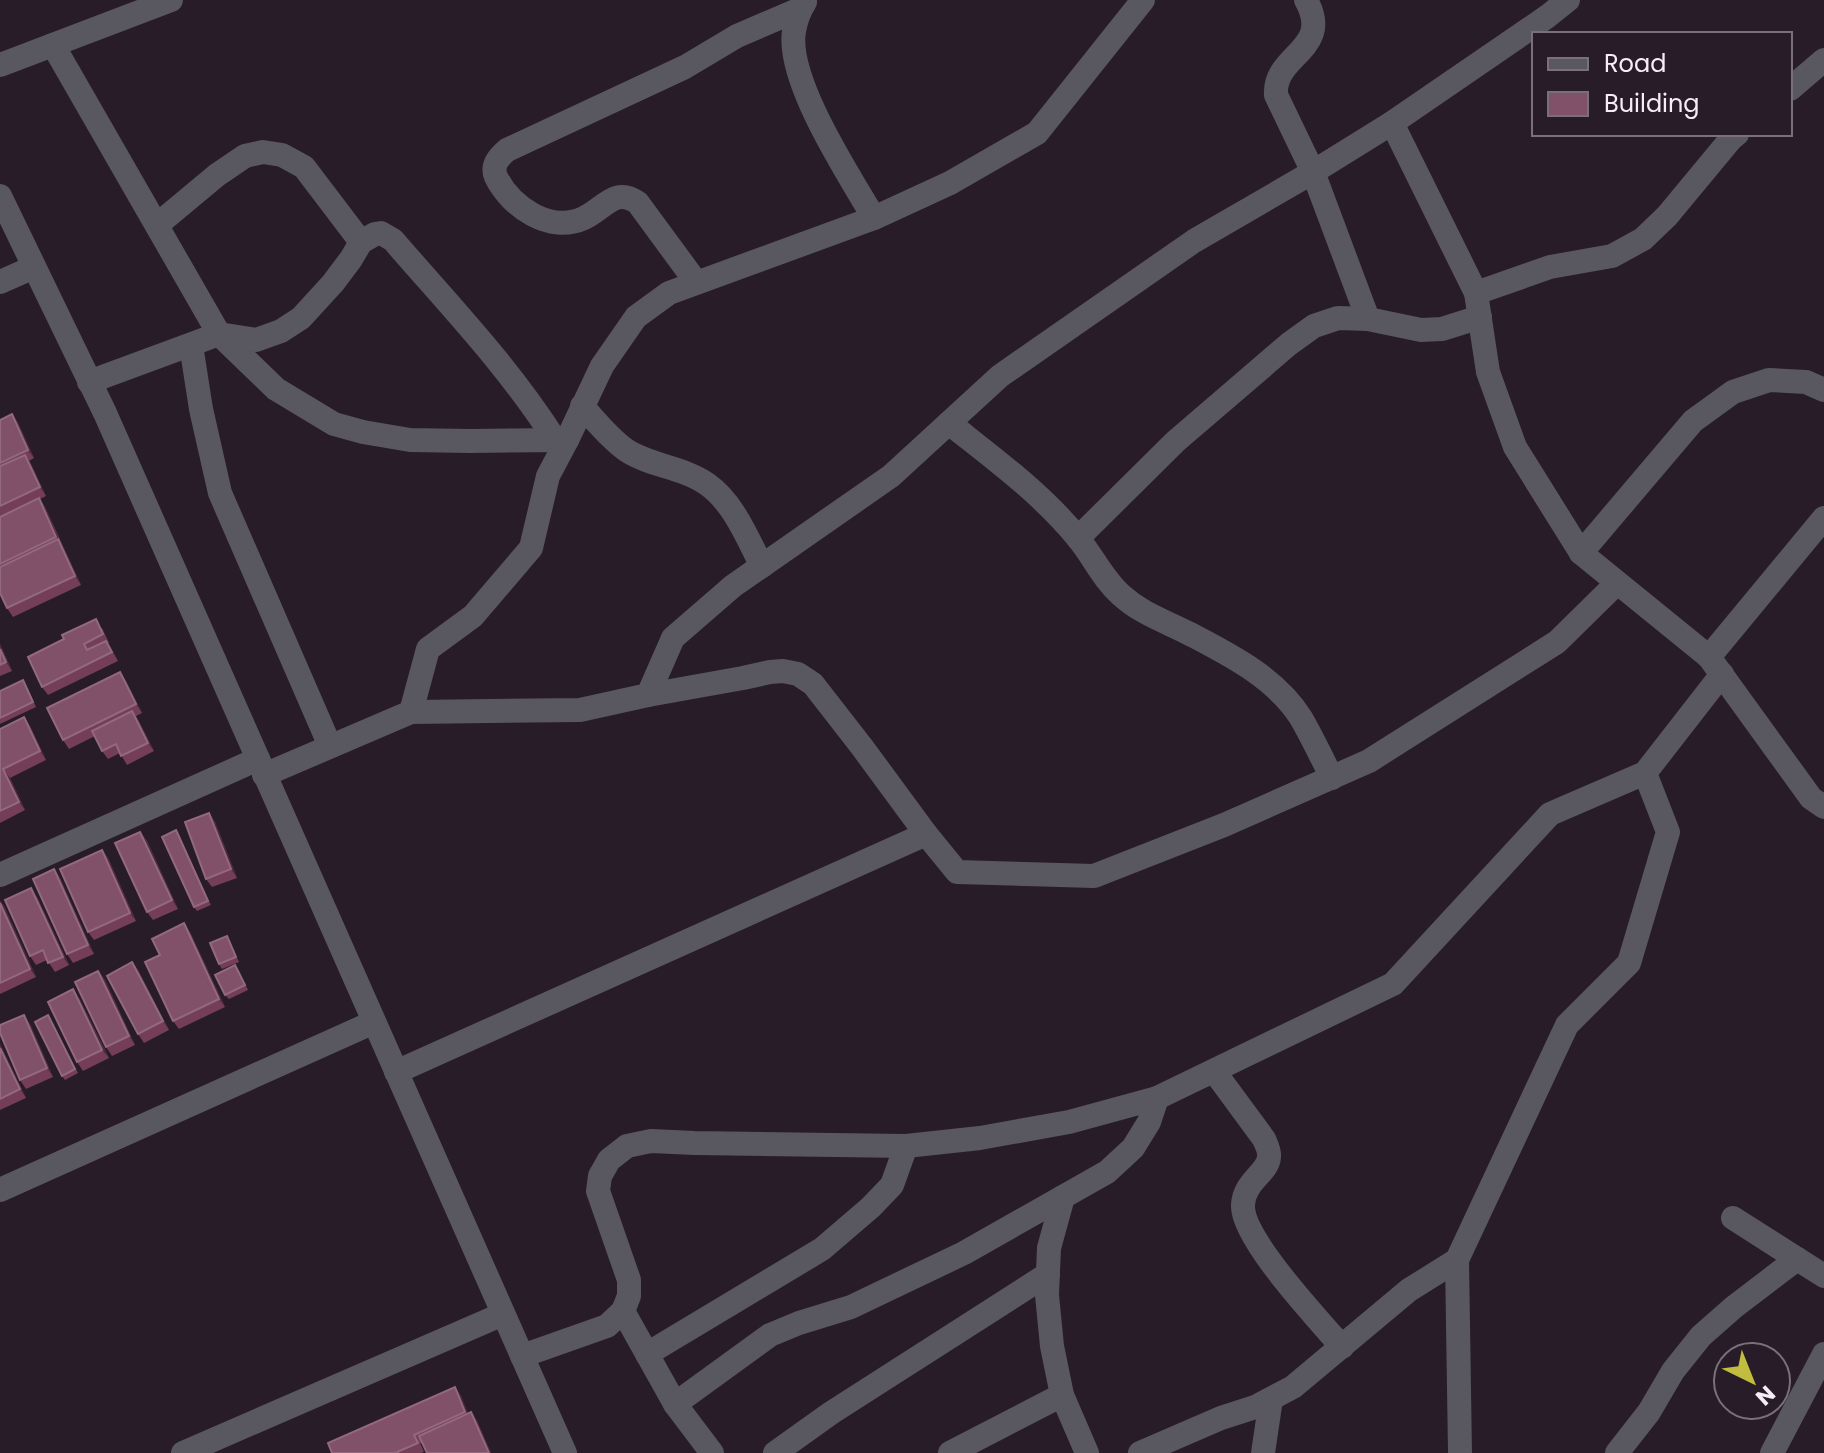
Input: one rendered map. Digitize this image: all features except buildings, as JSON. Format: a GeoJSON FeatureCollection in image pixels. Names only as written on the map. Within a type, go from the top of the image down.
{"type":"FeatureCollection","features":[{"type":"Feature","properties":{"kind":"street"},"geometry":{"type":"LineString","coordinates":[[0,65],[171,0]]}},
{"type":"Feature","properties":{"kind":"street"},"geometry":{"type":"LineString","coordinates":[[411,712],[428,649],[473,616],[531,548],[548,476],[561,440],[602,366],[636,317],[669,293],[874,218],[950,183],[1037,133],[1143,0]]}},
{"type":"Feature","properties":{"kind":"street"},"geometry":{"type":"LineString","coordinates":[[1306,0],[1314,26],[1311,37],[1278,78],[1276,95],[1313,172],[1368,319]]}},
{"type":"Feature","properties":{"kind":"street"},"geometry":{"type":"LineString","coordinates":[[648,695],[673,638],[733,586],[891,476],[1000,376],[1194,241],[1392,123],[1568,0]]}},
{"type":"Feature","properties":{"kind":"street"},"geometry":{"type":"LineString","coordinates":[[803,5],[793,32],[796,59],[810,101],[832,147],[874,218]]}},
{"type":"Feature","properties":{"kind":"street"},"geometry":{"type":"LineString","coordinates":[[696,282],[638,203],[630,197],[618,196],[583,219],[559,224],[522,209],[498,179],[495,164],[507,150],[675,72],[737,36],[803,5]]}},
{"type":"Feature","properties":{"kind":"street"},"geometry":{"type":"LineString","coordinates":[[53,45],[219,334],[276,389],[334,424],[363,432],[410,440],[561,440]]}},
{"type":"Feature","properties":{"kind":"street"},"geometry":{"type":"LineString","coordinates":[[1792,87],[1824,60]]}},
{"type":"Feature","properties":{"kind":"street"},"geometry":{"type":"LineString","coordinates":[[1392,123],[1478,305],[1488,372],[1515,447],[1581,553],[1716,665],[1811,798],[1824,807]]}},
{"type":"Feature","properties":{"kind":"street"},"geometry":{"type":"LineString","coordinates":[[1078,538],[1176,441],[1314,326],[1338,318],[1368,319],[1421,330],[1442,329],[1478,305],[1550,267],[1612,256],[1643,239],[1667,216],[1735,136]]}},
{"type":"Feature","properties":{"kind":"street"},"geometry":{"type":"LineString","coordinates":[[157,225],[217,175],[245,156],[263,152],[282,155],[304,167],[361,242]]}},
{"type":"Feature","properties":{"kind":"street"},"geometry":{"type":"LineString","coordinates":[[0,196],[89,382],[565,1453]]}},
{"type":"Feature","properties":{"kind":"street"},"geometry":{"type":"LineString","coordinates":[[89,382],[219,334],[256,340],[281,331],[301,318],[333,283],[361,242],[381,233],[393,240],[509,374],[561,440]]}},
{"type":"Feature","properties":{"kind":"street"},"geometry":{"type":"LineString","coordinates":[[0,282],[34,267]]}},
{"type":"Feature","properties":{"kind":"street"},"geometry":{"type":"LineString","coordinates":[[191,345],[201,409],[220,493],[330,746]]}},
{"type":"Feature","properties":{"kind":"street"},"geometry":{"type":"LineString","coordinates":[[1581,553],[1693,421],[1733,392],[1769,380],[1806,382],[1824,390]]}},
{"type":"Feature","properties":{"kind":"street"},"geometry":{"type":"LineString","coordinates":[[582,406],[627,450],[706,483],[737,518],[762,566]]}},
{"type":"Feature","properties":{"kind":"street"},"geometry":{"type":"LineString","coordinates":[[949,423],[1047,505],[1078,538],[1102,575],[1119,594],[1142,612],[1172,624],[1253,670],[1279,693],[1299,716],[1332,778]]}},
{"type":"Feature","properties":{"kind":"street"},"geometry":{"type":"LineString","coordinates":[[522,1356],[607,1326],[623,1311],[629,1296],[629,1280],[598,1191],[600,1176],[609,1160],[627,1146],[651,1141],[906,1146],[980,1138],[1069,1122],[1157,1098],[1393,984],[1550,814],[1645,773],[1716,665],[1824,518]]}},
{"type":"Feature","properties":{"kind":"street"},"geometry":{"type":"LineString","coordinates":[[0,875],[261,767],[330,746],[411,712],[580,710],[783,671],[798,674],[813,684],[957,872],[1094,876],[1224,825],[1369,761],[1557,642],[1617,583]]}},
{"type":"Feature","properties":{"kind":"street"},"geometry":{"type":"LineString","coordinates":[[1460,1453],[1457,1260],[1567,1025],[1629,963],[1668,832],[1645,773]]}},
{"type":"Feature","properties":{"kind":"street"},"geometry":{"type":"LineString","coordinates":[[396,1072],[926,834]]}},
{"type":"Feature","properties":{"kind":"street"},"geometry":{"type":"LineString","coordinates":[[0,1190],[374,1022]]}},
{"type":"Feature","properties":{"kind":"street"},"geometry":{"type":"LineString","coordinates":[[1214,1071],[1264,1139],[1270,1156],[1244,1196],[1242,1208],[1245,1221],[1267,1258],[1342,1347]]}},
{"type":"Feature","properties":{"kind":"street"},"geometry":{"type":"LineString","coordinates":[[675,1404],[770,1335],[851,1307],[964,1253],[1107,1172],[1133,1148],[1149,1122],[1157,1098]]}},
{"type":"Feature","properties":{"kind":"street"},"geometry":{"type":"LineString","coordinates":[[647,1354],[822,1249],[892,1185],[906,1146]]}},
{"type":"Feature","properties":{"kind":"street"},"geometry":{"type":"LineString","coordinates":[[1063,1197],[1049,1248],[1047,1295],[1052,1346],[1062,1395],[1087,1453]]}},
{"type":"Feature","properties":{"kind":"street"},"geometry":{"type":"LineString","coordinates":[[1733,1218],[1824,1276]]}},
{"type":"Feature","properties":{"kind":"street"},"geometry":{"type":"LineString","coordinates":[[1628,1449],[1673,1371],[1701,1336],[1797,1259]]}},
{"type":"Feature","properties":{"kind":"street"},"geometry":{"type":"LineString","coordinates":[[1140,1453],[1221,1418],[1255,1407],[1293,1387],[1409,1290],[1457,1260]]}},
{"type":"Feature","properties":{"kind":"street"},"geometry":{"type":"LineString","coordinates":[[775,1453],[831,1413],[1048,1274]]}},
{"type":"Feature","properties":{"kind":"street"},"geometry":{"type":"LineString","coordinates":[[623,1311],[675,1404],[712,1453]]}},
{"type":"Feature","properties":{"kind":"street"},"geometry":{"type":"LineString","coordinates":[[183,1453],[211,1448],[503,1314]]}},
{"type":"Feature","properties":{"kind":"street"},"geometry":{"type":"LineString","coordinates":[[1772,1453],[1824,1354]]}},
{"type":"Feature","properties":{"kind":"street"},"geometry":{"type":"LineString","coordinates":[[950,1453],[1062,1395]]}},
{"type":"Feature","properties":{"kind":"street"},"geometry":{"type":"LineString","coordinates":[[1263,1453],[1271,1399]]}}]}
